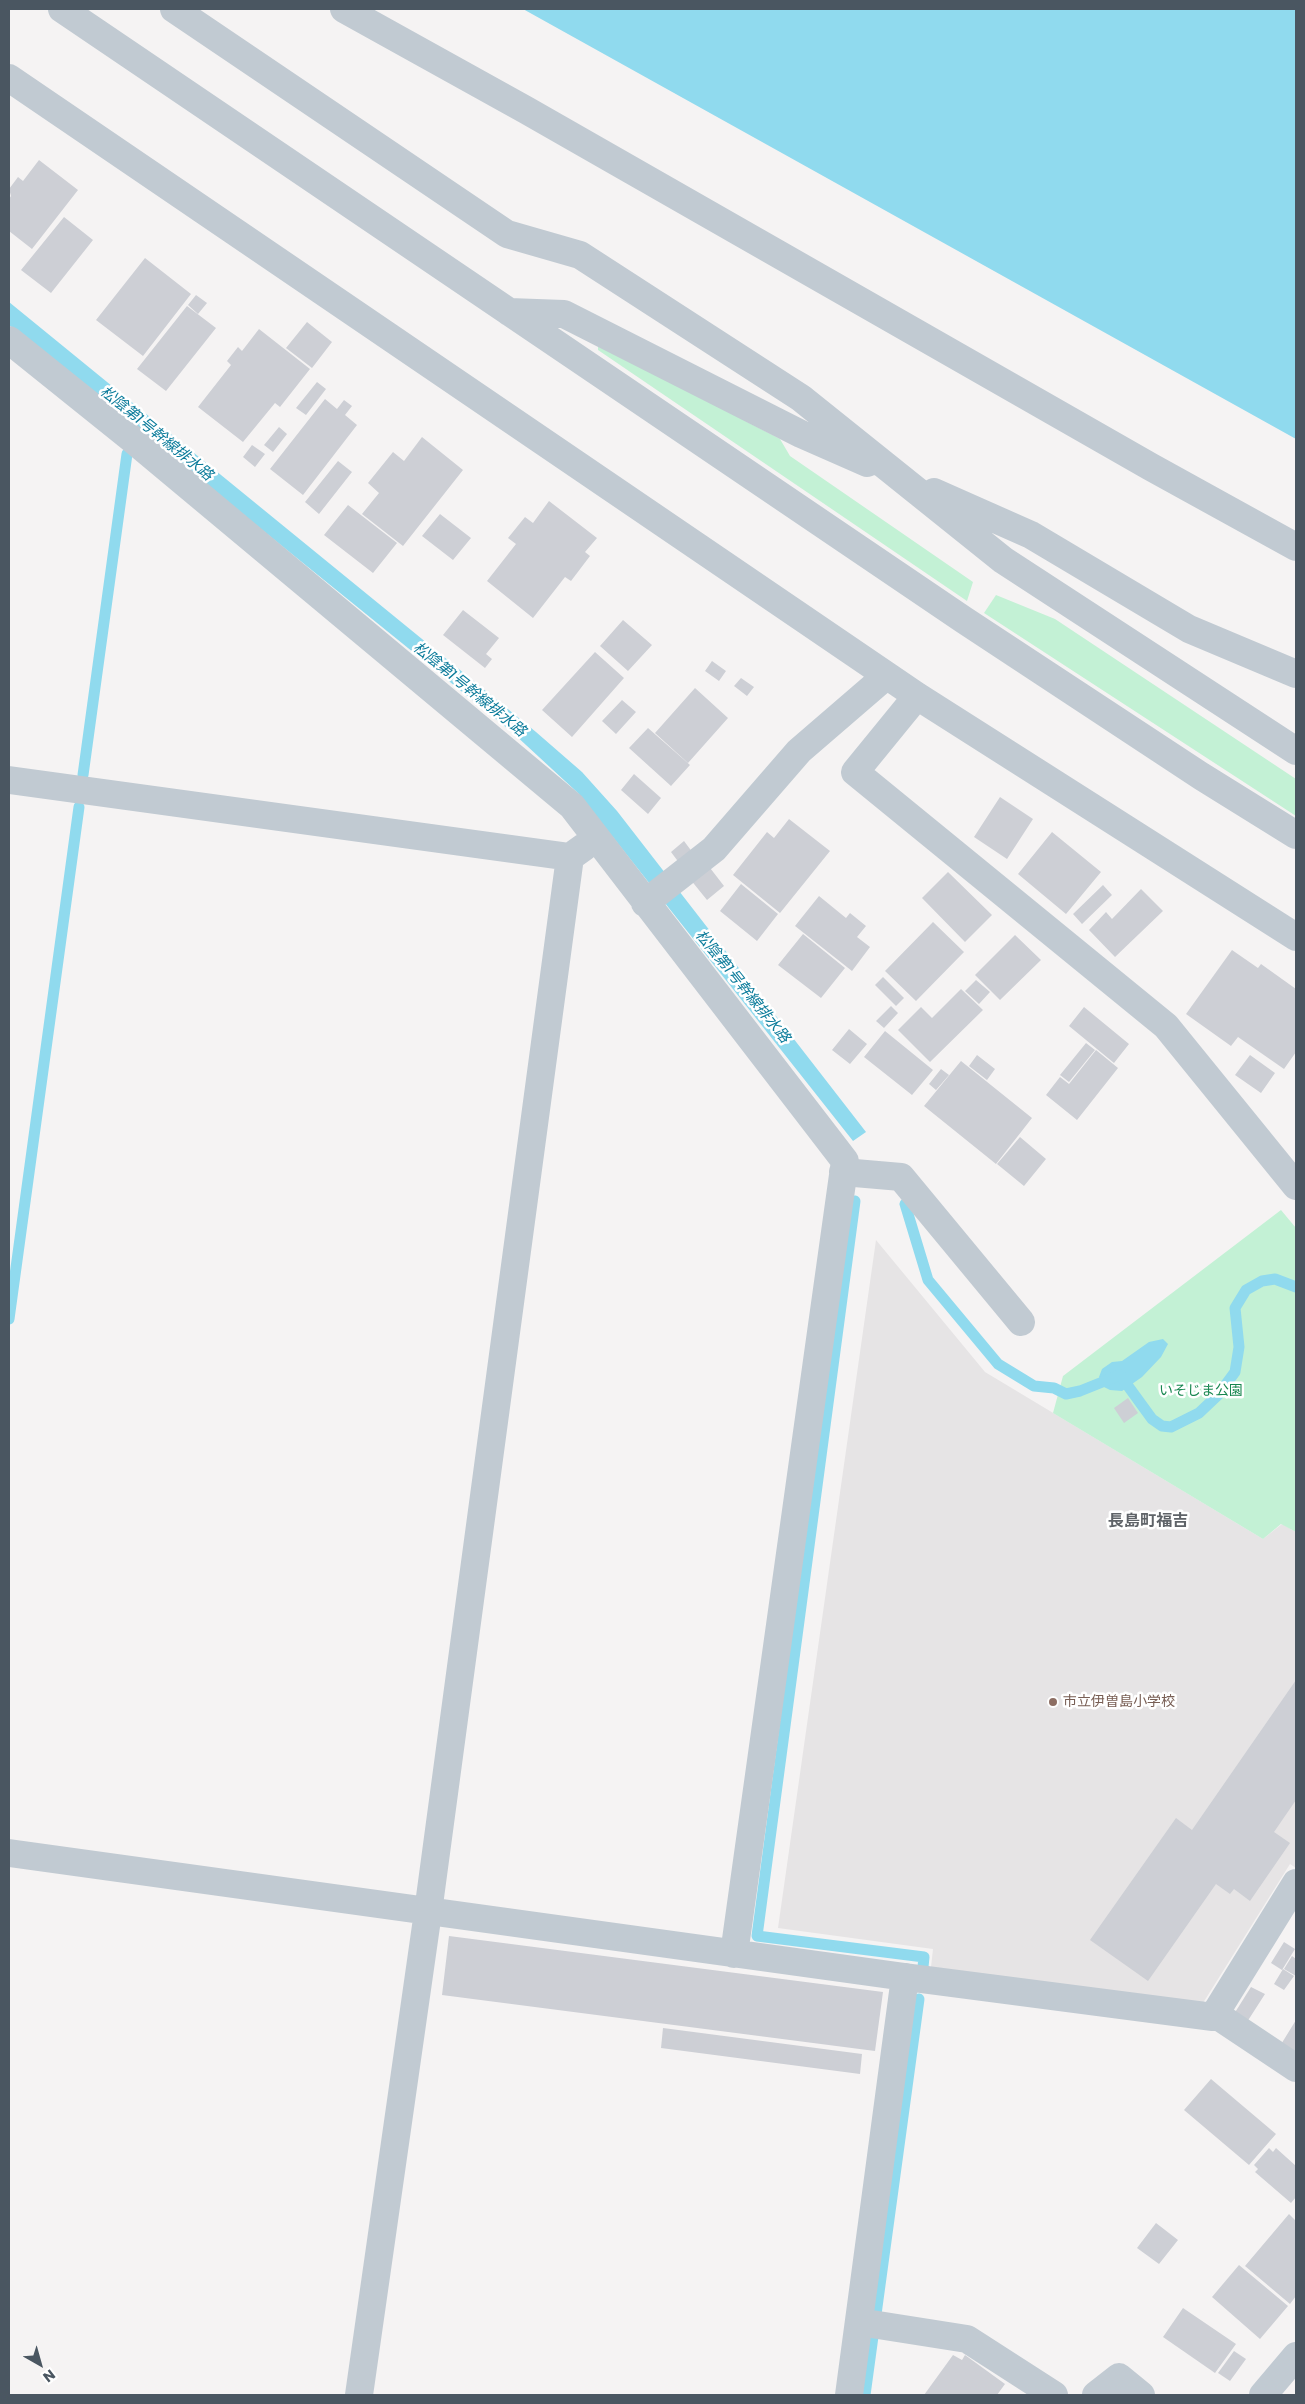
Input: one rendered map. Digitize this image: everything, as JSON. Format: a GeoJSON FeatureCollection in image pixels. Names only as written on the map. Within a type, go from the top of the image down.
{"type":"FeatureCollection","features":[{"type":"Feature","properties":{"kind":"street"},"geometry":{"type":"LineString","coordinates":[[62,9],[964,620],[1201,776],[1296,835]]}},
{"type":"Feature","properties":{"kind":"street"},"geometry":{"type":"LineString","coordinates":[[174,9],[507,234],[580,255],[801,398],[1003,560],[1296,751]]}},
{"type":"Feature","properties":{"kind":"street"},"geometry":{"type":"LineString","coordinates":[[344,9],[526,110],[1151,468],[1296,546]]}},
{"type":"Feature","properties":{"kind":"street"},"geometry":{"type":"LineString","coordinates":[[9,78],[886,676],[1296,937]]}},
{"type":"Feature","properties":{"kind":"street"},"geometry":{"type":"LineString","coordinates":[[508,312],[564,314],[801,434],[1031,535],[1189,629],[1296,674]]}},
{"type":"Feature","properties":{"kind":"street"},"geometry":{"type":"LineString","coordinates":[[9,340],[131,438],[572,806],[596,839],[649,900],[845,1161],[734,1954]]}},
{"type":"Feature","properties":{"kind":"street"},"geometry":{"type":"LineString","coordinates":[[649,900],[714,849],[799,751],[886,676]]}},
{"type":"Feature","properties":{"kind":"street"},"geometry":{"type":"LineString","coordinates":[[917,696],[856,772],[1166,1026],[1296,1186]]}},
{"type":"Feature","properties":{"kind":"street"},"geometry":{"type":"LineString","coordinates":[[9,780],[570,857],[596,839]]}},
{"type":"Feature","properties":{"kind":"street"},"geometry":{"type":"LineString","coordinates":[[359,2395],[428,1912],[570,857]]}},
{"type":"Feature","properties":{"kind":"street"},"geometry":{"type":"LineString","coordinates":[[844,1172],[901,1177],[1020,1322]]}},
{"type":"Feature","properties":{"kind":"street"},"geometry":{"type":"LineString","coordinates":[[9,1853],[734,1954],[1213,2017],[1296,1883]]}},
{"type":"Feature","properties":{"kind":"street"},"geometry":{"type":"LineString","coordinates":[[849,2395],[870,2324],[905,1977]]}},
{"type":"Feature","properties":{"kind":"street"},"geometry":{"type":"LineString","coordinates":[[1215,2014],[1296,2068]]}},
{"type":"Feature","properties":{"kind":"street"},"geometry":{"type":"LineString","coordinates":[[870,2324],[967,2339],[1054,2395]]}},
{"type":"Feature","properties":{"kind":"street"},"geometry":{"type":"LineString","coordinates":[[1263,2395],[1296,2356]]}},
{"type":"Feature","properties":{"kind":"street"},"geometry":{"type":"LineString","coordinates":[[1096,2395],[1119,2377],[1141,2395]]}},
{"type":"Feature","properties":{"kind":"shaded area","name":"市立伊曽島小学校"},"geometry":{"type":"Polygon","coordinates":[[[876,1240],[985,1372],[1263,1539],[1282,1524],[1296,1532],[1296,1868],[1290,1864],[1203,2003],[931,1967],[933,1949],[778,1928],[876,1240]]]}},
{"type":"Feature","properties":{"kind":"green space"},"geometry":{"type":"Polygon","coordinates":[[[598,344],[780,439],[790,456],[973,582],[967,601],[598,350],[598,344]]]}},
{"type":"Feature","properties":{"kind":"green space"},"geometry":{"type":"Polygon","coordinates":[[[996,595],[1055,619],[1296,779],[1296,816],[984,613],[996,595]]]}},
{"type":"Feature","properties":{"kind":"green space","name":"いそじま公園"},"geometry":{"type":"Polygon","coordinates":[[[1281,1210],[1296,1228],[1296,1532],[1281,1524],[1263,1539],[1053,1413],[1063,1376],[1281,1210]]]}},
{"type":"Feature","properties":{"kind":"water"},"geometry":{"type":"Polygon","coordinates":[[[523,9],[1296,9],[1296,439],[523,9]]]}},
{"type":"Feature","properties":{"kind":"water","name":"松陰第1号幹線排水路"},"geometry":{"type":"Polygon","coordinates":[[[9,302],[536,732],[582,772],[617,811],[866,1132],[853,1141],[578,793],[513,733],[9,325],[9,302]]]}},
{"type":"Feature","properties":{"kind":"water"},"geometry":{"type":"Polygon","coordinates":[[[1163,1339],[1168,1344],[1161,1357],[1142,1377],[1122,1391],[1110,1390],[1104,1387],[1099,1377],[1102,1369],[1112,1362],[1122,1361],[1149,1342],[1163,1339]]]}},
{"type":"Feature","properties":{"kind":"building"},"geometry":{"type":"Polygon","coordinates":[[[39,160],[78,190],[32,249],[9,231],[9,199],[11,196],[9,189],[18,177],[23,181],[39,160]]]}},
{"type":"Feature","properties":{"kind":"building"},"geometry":{"type":"Polygon","coordinates":[[[64,217],[93,240],[51,293],[21,270],[64,217]]]}},
{"type":"Feature","properties":{"kind":"building"},"geometry":{"type":"Polygon","coordinates":[[[145,258],[191,294],[143,356],[96,320],[145,258]]]}},
{"type":"Feature","properties":{"kind":"building"},"geometry":{"type":"Polygon","coordinates":[[[196,295],[207,303],[198,314],[188,305],[196,295]]]}},
{"type":"Feature","properties":{"kind":"building"},"geometry":{"type":"Polygon","coordinates":[[[187,306],[216,328],[166,391],[137,369],[187,306]]]}},
{"type":"Feature","properties":{"kind":"building"},"geometry":{"type":"Polygon","coordinates":[[[307,322],[332,342],[312,368],[286,348],[307,322]]]}},
{"type":"Feature","properties":{"kind":"building"},"geometry":{"type":"Polygon","coordinates":[[[259,329],[310,369],[280,407],[275,403],[243,442],[198,407],[231,365],[227,361],[238,347],[242,351],[259,329]]]}},
{"type":"Feature","properties":{"kind":"building"},"geometry":{"type":"Polygon","coordinates":[[[317,382],[326,389],[306,415],[296,408],[317,382]]]}},
{"type":"Feature","properties":{"kind":"building"},"geometry":{"type":"Polygon","coordinates":[[[325,399],[337,409],[344,400],[352,406],[345,415],[357,425],[303,495],[270,469],[325,399]]]}},
{"type":"Feature","properties":{"kind":"building"},"geometry":{"type":"Polygon","coordinates":[[[279,427],[287,434],[273,452],[264,445],[279,427]]]}},
{"type":"Feature","properties":{"kind":"building"},"geometry":{"type":"Polygon","coordinates":[[[422,437],[463,470],[403,546],[362,514],[379,493],[368,483],[393,452],[404,461],[422,437]]]}},
{"type":"Feature","properties":{"kind":"building"},"geometry":{"type":"Polygon","coordinates":[[[252,445],[265,454],[255,467],[243,457],[252,445]]]}},
{"type":"Feature","properties":{"kind":"building"},"geometry":{"type":"Polygon","coordinates":[[[338,461],[352,472],[319,514],[305,502],[338,461]]]}},
{"type":"Feature","properties":{"kind":"building"},"geometry":{"type":"Polygon","coordinates":[[[549,501],[597,538],[585,552],[590,556],[571,581],[565,577],[533,618],[487,581],[516,544],[508,538],[525,517],[533,523],[549,501]]]}},
{"type":"Feature","properties":{"kind":"building"},"geometry":{"type":"Polygon","coordinates":[[[348,505],[397,543],[373,573],[324,535],[348,505]]]}},
{"type":"Feature","properties":{"kind":"building"},"geometry":{"type":"Polygon","coordinates":[[[440,514],[471,538],[453,560],[422,536],[440,514]]]}},
{"type":"Feature","properties":{"kind":"building"},"geometry":{"type":"Polygon","coordinates":[[[463,610],[499,638],[486,654],[492,659],[485,668],[443,635],[463,610]]]}},
{"type":"Feature","properties":{"kind":"building"},"geometry":{"type":"Polygon","coordinates":[[[623,620],[652,645],[628,671],[600,646],[623,620]]]}},
{"type":"Feature","properties":{"kind":"building"},"geometry":{"type":"Polygon","coordinates":[[[595,652],[624,678],[572,737],[542,710],[595,652]]]}},
{"type":"Feature","properties":{"kind":"building"},"geometry":{"type":"Polygon","coordinates":[[[712,661],[726,671],[719,681],[705,671],[712,661]]]}},
{"type":"Feature","properties":{"kind":"building"},"geometry":{"type":"Polygon","coordinates":[[[741,678],[754,687],[747,696],[734,686],[741,678]]]}},
{"type":"Feature","properties":{"kind":"building"},"geometry":{"type":"Polygon","coordinates":[[[695,688],[728,718],[688,763],[655,733],[695,688]]]}},
{"type":"Feature","properties":{"kind":"building"},"geometry":{"type":"Polygon","coordinates":[[[622,700],[636,712],[616,734],[602,721],[622,700]]]}},
{"type":"Feature","properties":{"kind":"building"},"geometry":{"type":"Polygon","coordinates":[[[648,728],[690,765],[671,786],[629,748],[648,728]]]}},
{"type":"Feature","properties":{"kind":"building"},"geometry":{"type":"Polygon","coordinates":[[[634,774],[661,798],[648,814],[621,790],[634,774]]]}},
{"type":"Feature","properties":{"kind":"building"},"geometry":{"type":"Polygon","coordinates":[[[1000,797],[1033,819],[1007,859],[974,837],[1000,797]]]}},
{"type":"Feature","properties":{"kind":"building"},"geometry":{"type":"Polygon","coordinates":[[[789,819],[830,851],[780,913],[733,875],[767,832],[774,838],[789,819]]]}},
{"type":"Feature","properties":{"kind":"building"},"geometry":{"type":"Polygon","coordinates":[[[1052,832],[1101,872],[1066,914],[1018,874],[1052,832]]]}},
{"type":"Feature","properties":{"kind":"building"},"geometry":{"type":"Polygon","coordinates":[[[684,841],[693,853],[680,864],[671,852],[684,841]]]}},
{"type":"Feature","properties":{"kind":"building"},"geometry":{"type":"Polygon","coordinates":[[[707,864],[724,886],[707,900],[690,879],[707,864]]]}},
{"type":"Feature","properties":{"kind":"building"},"geometry":{"type":"Polygon","coordinates":[[[948,872],[992,915],[965,942],[922,898],[948,872]]]}},
{"type":"Feature","properties":{"kind":"building"},"geometry":{"type":"Polygon","coordinates":[[[741,884],[778,914],[757,941],[720,911],[741,884]]]}},
{"type":"Feature","properties":{"kind":"building"},"geometry":{"type":"Polygon","coordinates":[[[1103,885],[1112,895],[1082,924],[1073,914],[1103,885]]]}},
{"type":"Feature","properties":{"kind":"building"},"geometry":{"type":"Polygon","coordinates":[[[1141,889],[1163,911],[1115,957],[1089,930],[1106,912],[1112,919],[1141,889]]]}},
{"type":"Feature","properties":{"kind":"building"},"geometry":{"type":"Polygon","coordinates":[[[819,896],[846,918],[850,913],[866,926],[857,937],[870,947],[852,971],[795,926],[819,896]]]}},
{"type":"Feature","properties":{"kind":"building"},"geometry":{"type":"Polygon","coordinates":[[[933,922],[964,952],[916,1001],[885,971],[933,922]]]}},
{"type":"Feature","properties":{"kind":"building"},"geometry":{"type":"Polygon","coordinates":[[[803,934],[845,968],[821,998],[778,965],[803,934]]]}},
{"type":"Feature","properties":{"kind":"building"},"geometry":{"type":"Polygon","coordinates":[[[1015,935],[1041,960],[1000,1000],[975,975],[1015,935]]]}},
{"type":"Feature","properties":{"kind":"building"},"geometry":{"type":"Polygon","coordinates":[[[1232,950],[1258,968],[1261,964],[1296,989],[1296,1052],[1284,1069],[1238,1037],[1231,1046],[1186,1014],[1232,950]]]}},
{"type":"Feature","properties":{"kind":"building"},"geometry":{"type":"Polygon","coordinates":[[[883,977],[904,998],[896,1006],[875,985],[883,977]]]}},
{"type":"Feature","properties":{"kind":"building"},"geometry":{"type":"Polygon","coordinates":[[[976,980],[990,992],[979,1004],[965,991],[976,980]]]}},
{"type":"Feature","properties":{"kind":"building"},"geometry":{"type":"Polygon","coordinates":[[[961,989],[983,1010],[930,1062],[898,1030],[921,1007],[932,1018],[961,989]]]}},
{"type":"Feature","properties":{"kind":"building"},"geometry":{"type":"Polygon","coordinates":[[[891,1006],[898,1013],[884,1028],[876,1021],[891,1006]]]}},
{"type":"Feature","properties":{"kind":"building"},"geometry":{"type":"Polygon","coordinates":[[[1084,1007],[1129,1044],[1114,1063],[1069,1026],[1084,1007]]]}},
{"type":"Feature","properties":{"kind":"building"},"geometry":{"type":"Polygon","coordinates":[[[849,1029],[867,1044],[850,1064],[832,1050],[849,1029]]]}},
{"type":"Feature","properties":{"kind":"building"},"geometry":{"type":"Polygon","coordinates":[[[885,1031],[933,1070],[912,1095],[864,1057],[885,1031]]]}},
{"type":"Feature","properties":{"kind":"building"},"geometry":{"type":"Polygon","coordinates":[[[1086,1043],[1095,1050],[1069,1082],[1060,1075],[1086,1043]]]}},
{"type":"Feature","properties":{"kind":"building"},"geometry":{"type":"Polygon","coordinates":[[[1096,1050],[1118,1068],[1077,1120],[1046,1095],[1060,1077],[1069,1084],[1096,1050]]]}},
{"type":"Feature","properties":{"kind":"building"},"geometry":{"type":"Polygon","coordinates":[[[977,1055],[995,1069],[987,1080],[969,1066],[977,1055]]]}},
{"type":"Feature","properties":{"kind":"building"},"geometry":{"type":"Polygon","coordinates":[[[1250,1055],[1275,1073],[1261,1093],[1235,1075],[1250,1055]]]}},
{"type":"Feature","properties":{"kind":"building"},"geometry":{"type":"Polygon","coordinates":[[[961,1061],[1032,1118],[996,1164],[924,1106],[961,1061]]]}},
{"type":"Feature","properties":{"kind":"building"},"geometry":{"type":"Polygon","coordinates":[[[941,1069],[949,1075],[936,1090],[929,1084],[941,1069]]]}},
{"type":"Feature","properties":{"kind":"building"},"geometry":{"type":"Polygon","coordinates":[[[1020,1137],[1046,1159],[1024,1186],[997,1164],[1020,1137]]]}},
{"type":"Feature","properties":{"kind":"building"},"geometry":{"type":"Polygon","coordinates":[[[1128,1398],[1138,1413],[1124,1423],[1114,1408],[1128,1398]]]}},
{"type":"Feature","properties":{"kind":"building"},"geometry":{"type":"Polygon","coordinates":[[[1296,1680],[1296,1800],[1274,1832],[1290,1843],[1250,1901],[1234,1889],[1230,1894],[1216,1884],[1148,1981],[1090,1940],[1176,1818],[1192,1830],[1296,1680]]]}},
{"type":"Feature","properties":{"kind":"building"},"geometry":{"type":"Polygon","coordinates":[[[449,1936],[883,1992],[875,2051],[442,1995],[449,1936]]]}},
{"type":"Feature","properties":{"kind":"building"},"geometry":{"type":"Polygon","coordinates":[[[1284,1942],[1295,1949],[1282,1970],[1271,1963],[1284,1942]]]}},
{"type":"Feature","properties":{"kind":"building"},"geometry":{"type":"Polygon","coordinates":[[[1292,1956],[1296,1959],[1296,1976],[1284,1969],[1292,1956]]]}},
{"type":"Feature","properties":{"kind":"building"},"geometry":{"type":"Polygon","coordinates":[[[1283,1969],[1294,1976],[1284,1990],[1274,1984],[1283,1969]]]}},
{"type":"Feature","properties":{"kind":"building"},"geometry":{"type":"Polygon","coordinates":[[[1251,1987],[1265,1994],[1247,2022],[1234,2014],[1251,1987]]]}},
{"type":"Feature","properties":{"kind":"building"},"geometry":{"type":"Polygon","coordinates":[[[1296,2020],[1296,2056],[1280,2046],[1296,2020]]]}},
{"type":"Feature","properties":{"kind":"building"},"geometry":{"type":"Polygon","coordinates":[[[663,2028],[862,2054],[860,2074],[661,2048],[663,2028]]]}},
{"type":"Feature","properties":{"kind":"building"},"geometry":{"type":"Polygon","coordinates":[[[1211,2079],[1276,2134],[1249,2165],[1184,2110],[1211,2079]]]}},
{"type":"Feature","properties":{"kind":"building"},"geometry":{"type":"Polygon","coordinates":[[[1269,2148],[1273,2152],[1276,2148],[1296,2166],[1296,2197],[1291,2203],[1255,2172],[1258,2169],[1254,2165],[1269,2148]]]}},
{"type":"Feature","properties":{"kind":"building"},"geometry":{"type":"Polygon","coordinates":[[[1289,2214],[1296,2221],[1296,2296],[1290,2304],[1245,2266],[1289,2214]]]}},
{"type":"Feature","properties":{"kind":"building"},"geometry":{"type":"Polygon","coordinates":[[[1156,2223],[1178,2240],[1159,2264],[1137,2248],[1156,2223]]]}},
{"type":"Feature","properties":{"kind":"building"},"geometry":{"type":"Polygon","coordinates":[[[1239,2265],[1288,2306],[1260,2339],[1212,2297],[1239,2265]]]}},
{"type":"Feature","properties":{"kind":"building"},"geometry":{"type":"Polygon","coordinates":[[[1183,2308],[1236,2344],[1215,2373],[1163,2337],[1183,2308]]]}},
{"type":"Feature","properties":{"kind":"building"},"geometry":{"type":"Polygon","coordinates":[[[1234,2351],[1246,2359],[1230,2381],[1218,2373],[1234,2351]]]}},
{"type":"Feature","properties":{"kind":"building"},"geometry":{"type":"Polygon","coordinates":[[[953,2355],[962,2360],[965,2355],[1005,2384],[997,2395],[924,2395],[953,2355]]]}},
{"type":"Feature","properties":{"kind":"waterway"},"geometry":{"type":"LineString","coordinates":[[83,775],[127,454]]}},
{"type":"Feature","properties":{"kind":"waterway"},"geometry":{"type":"LineString","coordinates":[[9,1319],[79,807]]}},
{"type":"Feature","properties":{"kind":"waterway"},"geometry":{"type":"LineString","coordinates":[[855,1201],[757,1936],[924,1957],[923,1967]]}},
{"type":"Feature","properties":{"kind":"waterway"},"geometry":{"type":"LineString","coordinates":[[905,1204],[928,1280],[998,1364],[1034,1386],[1054,1388],[1066,1394],[1080,1391],[1120,1375],[1152,1419],[1162,1426],[1171,1427],[1199,1413],[1218,1395],[1235,1372],[1239,1347],[1235,1308],[1246,1290],[1262,1281],[1275,1279],[1296,1287]]}},
{"type":"Feature","properties":{"kind":"waterway"},"geometry":{"type":"LineString","coordinates":[[865,2395],[919,1999]]}},
{"type":"Feature","properties":{"kind":"place","name":"市立伊曽島小学校"},"geometry":{"type":"Point","coordinates":[1053,1702]}},
{"type":"Feature","properties":{"kind":"district","name":"長島町福吉"},"geometry":{"type":"Point","coordinates":[1148,1522]}}]}
